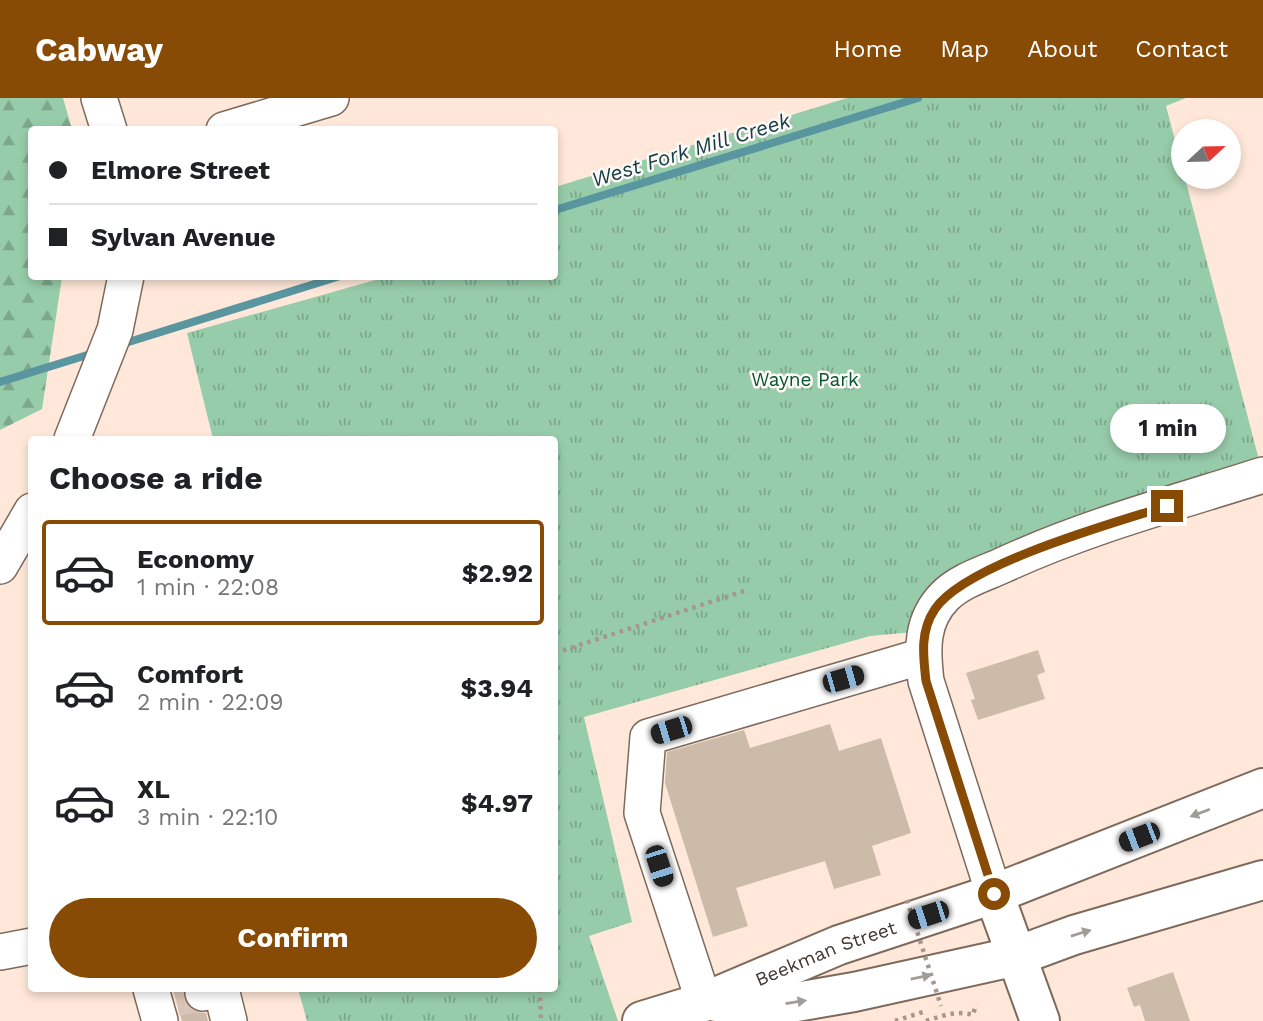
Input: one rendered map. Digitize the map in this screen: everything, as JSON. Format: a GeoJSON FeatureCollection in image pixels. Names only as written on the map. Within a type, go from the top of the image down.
{"type":"FeatureCollection","features":[{"type":"Feature","properties":{"kind":"main road","name":"Beekman Street"},"geometry":{"type":"LineString","coordinates":[[642,1021],[704,1002],[839,945],[994,894],[1263,788]]}},
{"type":"Feature","properties":{"kind":"main road","name":"Beekman Street"},"geometry":{"type":"LineString","coordinates":[[704,1002],[785,1004],[854,992],[1017,956],[1073,935],[1263,880]]}},
{"type":"Feature","properties":{"kind":"main road"},"geometry":{"type":"LineString","coordinates":[[994,894],[1040,1021]]}},
{"type":"Feature","properties":{"kind":"street"},"geometry":{"type":"LineString","coordinates":[[99,98],[108,126]]}},
{"type":"Feature","properties":{"kind":"street"},"geometry":{"type":"LineString","coordinates":[[236,126],[331,98]]}},
{"type":"Feature","properties":{"kind":"street"},"geometry":{"type":"LineString","coordinates":[[74,435],[115,330],[125,280]]}},
{"type":"Feature","properties":{"kind":"street"},"geometry":{"type":"LineString","coordinates":[[994,894],[926,681],[924,643],[934,610],[945,596],[959,586],[1026,554],[1263,475]]}},
{"type":"Feature","properties":{"kind":"street"},"geometry":{"type":"LineString","coordinates":[[0,566],[28,518]]}},
{"type":"Feature","properties":{"kind":"street"},"geometry":{"type":"LineString","coordinates":[[704,1002],[642,813],[649,737],[924,643]]}},
{"type":"Feature","properties":{"kind":"street"},"geometry":{"type":"LineString","coordinates":[[0,951],[28,947]]}},
{"type":"Feature","properties":{"kind":"path"},"geometry":{"type":"LineString","coordinates":[[558,652],[744,591]]}},
{"type":"Feature","properties":{"kind":"path"},"geometry":{"type":"LineString","coordinates":[[895,1021],[941,1006],[907,900]]}},
{"type":"Feature","properties":{"kind":"path"},"geometry":{"type":"LineString","coordinates":[[540,992],[541,1021]]}},
{"type":"Feature","properties":{"kind":"path"},"geometry":{"type":"LineString","coordinates":[[926,1021],[948,1014],[964,1013],[973,1016],[976,1004]]}},
{"type":"Feature","properties":{"kind":"green space"},"geometry":{"type":"Polygon","coordinates":[[[0,98],[63,98],[71,126],[28,126],[28,280],[62,280],[42,409],[0,430],[0,98]]]}},
{"type":"Feature","properties":{"kind":"green space","name":"Wayne Park"},"geometry":{"type":"Polygon","coordinates":[[[847,98],[1186,98],[1166,106],[1171,125],[1171,189],[1188,189],[1263,475],[1026,554],[925,631],[870,636],[584,717],[632,922],[589,936],[618,1021],[307,1021],[299,992],[558,992],[558,436],[212,436],[187,333],[375,280],[558,280],[558,186],[847,98]]]}},
{"type":"Feature","properties":{"kind":"building"},"geometry":{"type":"Polygon","coordinates":[[[1038,650],[1045,672],[1037,675],[1045,699],[978,720],[971,700],[975,699],[966,673],[1038,650]]]}},
{"type":"Feature","properties":{"kind":"building"},"geometry":{"type":"Polygon","coordinates":[[[830,724],[839,751],[881,738],[911,833],[872,846],[881,875],[834,889],[825,861],[736,888],[748,926],[713,937],[665,783],[667,752],[744,730],[750,748],[830,724]]]}},
{"type":"Feature","properties":{"kind":"building"},"geometry":{"type":"Polygon","coordinates":[[[1173,972],[1190,1021],[1145,1021],[1140,1005],[1134,1007],[1127,988],[1173,972]]]}},
{"type":"Feature","properties":{"kind":"building"},"geometry":{"type":"Polygon","coordinates":[[[174,992],[184,992],[188,1006],[196,1012],[206,1013],[208,1021],[182,1021],[174,992]]]}},
{"type":"Feature","properties":{"kind":"waterway","name":"West Fork Mill Creek"},"geometry":{"type":"LineString","coordinates":[[558,209],[918,98]]}},
{"type":"Feature","properties":{"kind":"waterway","name":"West Fork Mill Creek"},"geometry":{"type":"LineString","coordinates":[[119,345],[327,280]]}},
{"type":"Feature","properties":{"kind":"waterway","name":"West Fork Mill Creek"},"geometry":{"type":"LineString","coordinates":[[0,382],[97,352]]}},
{"type":"Feature","properties":{"kind":"tunnel"},"geometry":{"type":"LineString","coordinates":[[176,999],[203,993]]}},
{"type":"Feature","properties":{"kind":"route"},"geometry":{"type":"LineString","coordinates":[[994,894],[926,681],[923,656],[925,631],[934,610],[945,596],[959,586],[1026,554],[1167,506]]}}]}
